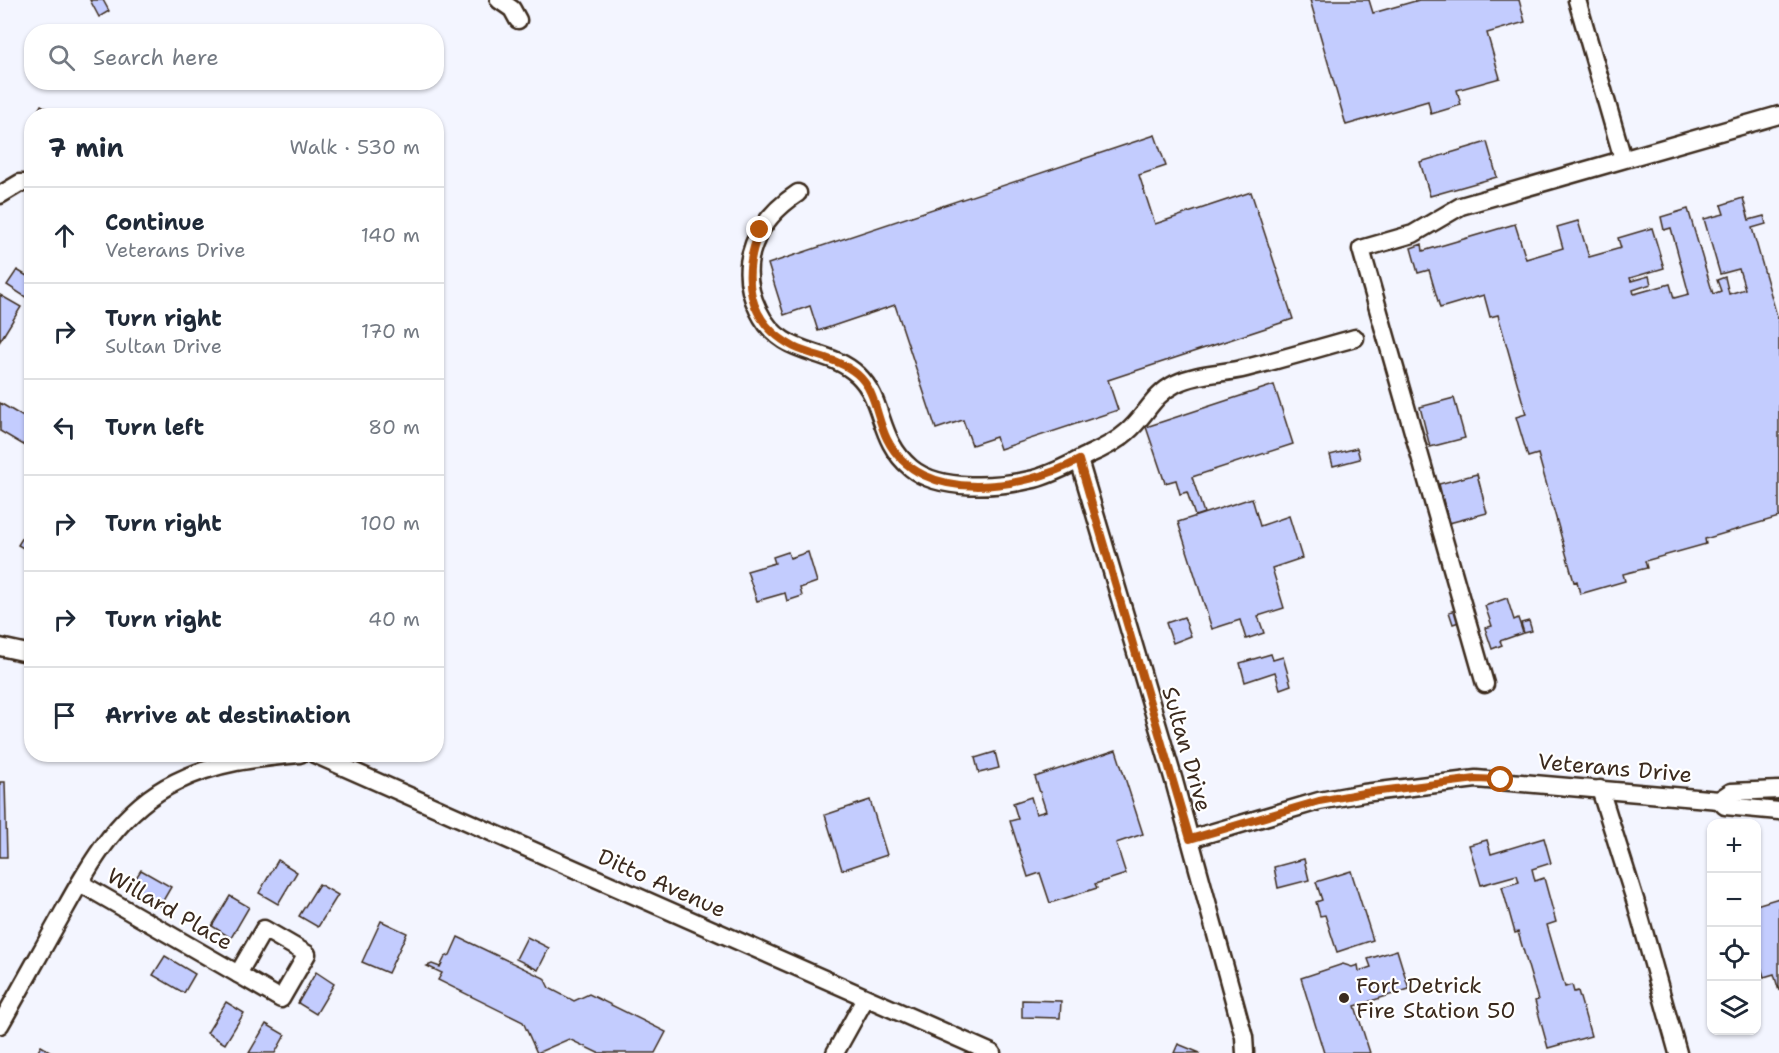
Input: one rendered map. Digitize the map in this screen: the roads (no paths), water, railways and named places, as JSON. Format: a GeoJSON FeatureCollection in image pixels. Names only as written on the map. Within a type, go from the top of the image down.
{"type":"FeatureCollection","features":[{"type":"Feature","properties":{"kind":"street"},"geometry":{"type":"LineString","coordinates":[[499,0],[512,9],[518,20]]}},
{"type":"Feature","properties":{"kind":"street"},"geometry":{"type":"LineString","coordinates":[[1577,0],[1623,159]]}},
{"type":"Feature","properties":{"kind":"street"},"geometry":{"type":"LineString","coordinates":[[1485,684],[1361,249],[1413,234],[1461,206],[1779,116]]}},
{"type":"Feature","properties":{"kind":"street"},"geometry":{"type":"LineString","coordinates":[[0,195],[24,183]]}},
{"type":"Feature","properties":{"kind":"street"},"geometry":{"type":"LineString","coordinates":[[798,193],[769,217],[756,238],[749,266],[749,285],[754,301],[769,328],[781,338],[801,350],[839,363],[857,374],[870,389],[887,439],[898,455],[912,469],[946,482],[978,486],[1002,484],[1035,478],[1064,468],[1128,432],[1160,394],[1175,384],[1201,375],[1244,369],[1355,338]]}},
{"type":"Feature","properties":{"kind":"street","name":"Sultan Drive"},"geometry":{"type":"LineString","coordinates":[[1079,460],[1190,839],[1244,1037],[1245,1053]]}},
{"type":"Feature","properties":{"kind":"street"},"geometry":{"type":"LineString","coordinates":[[0,647],[24,652]]}},
{"type":"Feature","properties":{"kind":"street"},"geometry":{"type":"LineString","coordinates":[[0,1025],[100,848],[135,810],[158,793],[196,773],[229,762]]}},
{"type":"Feature","properties":{"kind":"street","name":"Ditto Avenue"},"geometry":{"type":"LineString","coordinates":[[332,762],[865,999],[992,1053]]}},
{"type":"Feature","properties":{"kind":"street","name":"Veterans Drive"},"geometry":{"type":"LineString","coordinates":[[1190,839],[1319,801],[1476,779],[1719,800],[1731,792],[1779,789]]}},
{"type":"Feature","properties":{"kind":"street"},"geometry":{"type":"LineString","coordinates":[[1600,789],[1636,903],[1678,1053]]}},
{"type":"Feature","properties":{"kind":"street","name":"Veterans Drive"},"geometry":{"type":"LineString","coordinates":[[1719,800],[1725,806],[1779,811]]}},
{"type":"Feature","properties":{"kind":"street","name":"Willard Place"},"geometry":{"type":"LineString","coordinates":[[80,883],[238,974]]}},
{"type":"Feature","properties":{"kind":"street"},"geometry":{"type":"LineString","coordinates":[[835,1053],[865,999]]}},
{"type":"Feature","properties":{"kind":"place","name":"Fort Detrick Fire Station 50"},"geometry":{"type":"Point","coordinates":[1344,998]}}]}
